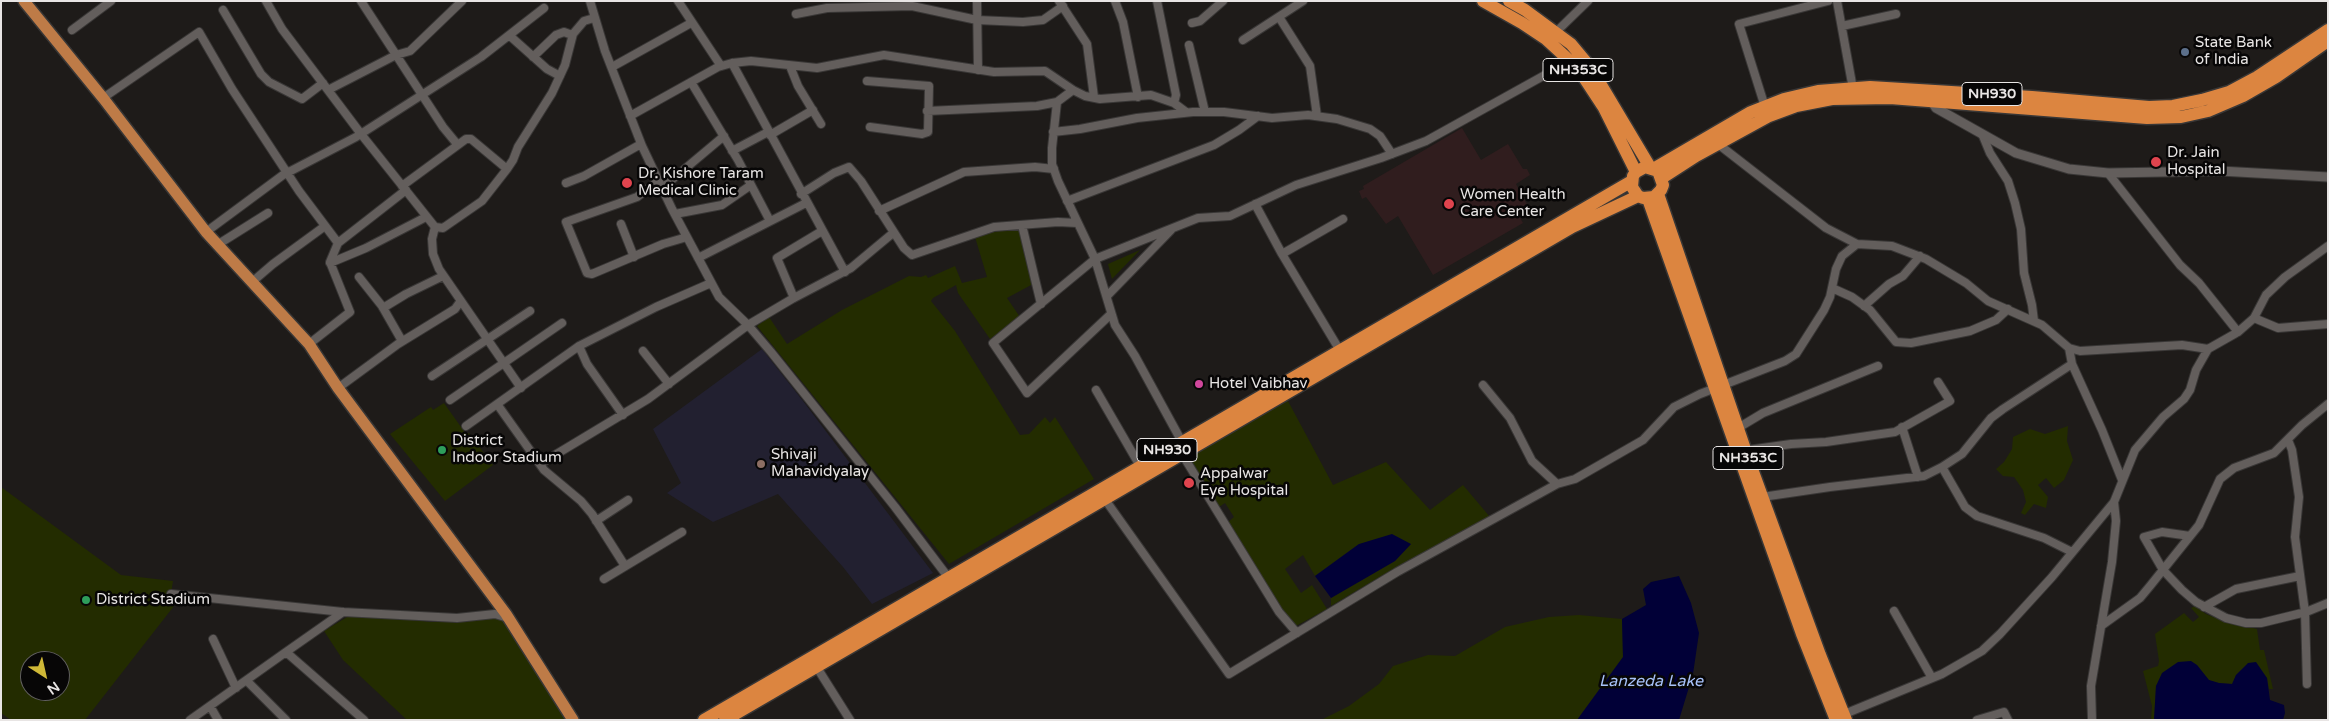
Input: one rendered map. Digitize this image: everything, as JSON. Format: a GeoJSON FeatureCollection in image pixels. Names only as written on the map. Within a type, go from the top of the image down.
{"type":"FeatureCollection","features":[{"type":"Feature","properties":{"kind":"highway","name":"NH353C"},"geometry":{"type":"LineString","coordinates":[[1483,1],[1538,33],[1592,68],[1655,171]]}},
{"type":"Feature","properties":{"kind":"highway","name":"NH353C"},"geometry":{"type":"LineString","coordinates":[[1509,1],[1571,44],[1581,73],[1604,108],[1634,176]]}},
{"type":"Feature","properties":{"kind":"highway","name":"NH930"},"geometry":{"type":"LineString","coordinates":[[1655,171],[1751,112],[1767,111],[1832,99],[1930,96],[2149,107],[2173,106],[2229,92],[2257,77],[2328,30]]}},
{"type":"Feature","properties":{"kind":"highway","name":"NH930"},"geometry":{"type":"LineString","coordinates":[[704,720],[1104,498],[1339,349],[1634,176],[1655,171],[1718,144],[1784,99],[1818,91],[1870,87],[1930,96],[2147,118],[2181,117],[2208,111],[2242,96],[2276,77],[2328,41]]}},
{"type":"Feature","properties":{"kind":"highway"},"geometry":{"type":"LineString","coordinates":[[1634,176],[1632,187],[1648,196],[1663,185],[1655,171]]}},
{"type":"Feature","properties":{"kind":"highway","name":"NH353C"},"geometry":{"type":"LineString","coordinates":[[1648,196],[1719,387],[1802,634],[1840,718]]}},
{"type":"Feature","properties":{"kind":"highway","name":"NH930"},"geometry":{"type":"LineString","coordinates":[[725,720],[1140,466],[1182,448],[1572,227],[1648,196]]}},
{"type":"Feature","properties":{"kind":"highway","name":"NH353C"},"geometry":{"type":"LineString","coordinates":[[1719,387],[1738,428],[1741,451],[1762,497],[1820,655],[1840,718]]}},
{"type":"Feature","properties":{"kind":"main road"},"geometry":{"type":"LineString","coordinates":[[24,1],[103,98],[206,232],[309,344],[338,388],[510,619],[573,720]]}},
{"type":"Feature","properties":{"kind":"street"},"geometry":{"type":"LineString","coordinates":[[72,30],[111,1]]}},
{"type":"Feature","properties":{"kind":"street"},"geometry":{"type":"LineString","coordinates":[[266,1],[282,29],[361,134],[426,217],[435,227],[443,228],[482,201],[507,169],[560,76],[572,35],[584,21],[594,18]]}},
{"type":"Feature","properties":{"kind":"street"},"geometry":{"type":"LineString","coordinates":[[361,1],[424,94],[443,126],[457,144]]}},
{"type":"Feature","properties":{"kind":"street"},"geometry":{"type":"LineString","coordinates":[[328,90],[396,55],[410,51],[462,1]]}},
{"type":"Feature","properties":{"kind":"street"},"geometry":{"type":"LineString","coordinates":[[590,1],[594,18],[641,144],[675,214],[719,297],[748,325],[896,507],[951,582]]}},
{"type":"Feature","properties":{"kind":"street"},"geometry":{"type":"LineString","coordinates":[[977,1],[978,70]]}},
{"type":"Feature","properties":{"kind":"street"},"geometry":{"type":"LineString","coordinates":[[1114,1],[1124,22],[1138,97]]}},
{"type":"Feature","properties":{"kind":"street"},"geometry":{"type":"LineString","coordinates":[[1157,1],[1176,95],[1174,103]]}},
{"type":"Feature","properties":{"kind":"street"},"geometry":{"type":"LineString","coordinates":[[1192,23],[1200,21],[1223,1]]}},
{"type":"Feature","properties":{"kind":"street"},"geometry":{"type":"LineString","coordinates":[[1244,40],[1303,1]]}},
{"type":"Feature","properties":{"kind":"street"},"geometry":{"type":"LineString","coordinates":[[1556,32],[1588,1]]}},
{"type":"Feature","properties":{"kind":"street"},"geometry":{"type":"LineString","coordinates":[[1767,111],[1739,24],[1828,1]]}},
{"type":"Feature","properties":{"kind":"street"},"geometry":{"type":"LineString","coordinates":[[1837,1],[1853,88]]}},
{"type":"Feature","properties":{"kind":"street"},"geometry":{"type":"LineString","coordinates":[[679,2],[721,66]]}},
{"type":"Feature","properties":{"kind":"street"},"geometry":{"type":"LineString","coordinates":[[796,14],[827,8],[912,6],[977,20],[1023,22],[1043,20],[1061,4],[1088,44],[1094,97]]}},
{"type":"Feature","properties":{"kind":"street"},"geometry":{"type":"LineString","coordinates":[[206,232],[256,193],[287,173],[361,134],[424,94],[510,36],[544,8]]}},
{"type":"Feature","properties":{"kind":"street"},"geometry":{"type":"LineString","coordinates":[[223,10],[261,74],[270,82],[302,99],[323,83]]}},
{"type":"Feature","properties":{"kind":"street"},"geometry":{"type":"LineString","coordinates":[[1842,26],[1896,14]]}},
{"type":"Feature","properties":{"kind":"street"},"geometry":{"type":"LineString","coordinates":[[1279,17],[1310,66],[1318,116]]}},
{"type":"Feature","properties":{"kind":"street"},"geometry":{"type":"LineString","coordinates":[[612,67],[692,23]]}},
{"type":"Feature","properties":{"kind":"street"},"geometry":{"type":"LineString","coordinates":[[103,98],[199,32],[232,89],[287,173],[338,243]]}},
{"type":"Feature","properties":{"kind":"street"},"geometry":{"type":"LineString","coordinates":[[532,57],[556,35],[564,32],[572,35]]}},
{"type":"Feature","properties":{"kind":"street"},"geometry":{"type":"LineString","coordinates":[[510,36],[532,57],[560,76]]}},
{"type":"Feature","properties":{"kind":"street"},"geometry":{"type":"LineString","coordinates":[[1189,44],[1205,112]]}},
{"type":"Feature","properties":{"kind":"street"},"geometry":{"type":"LineString","coordinates":[[630,116],[721,66],[732,63],[751,61],[818,68],[884,55],[978,70],[1045,71],[1072,90],[1094,97],[1138,97],[1151,95],[1174,103],[1186,112]]}},
{"type":"Feature","properties":{"kind":"street"},"geometry":{"type":"LineString","coordinates":[[1111,314],[1027,393],[993,343],[1095,260],[1198,218],[1230,216],[1296,185],[1426,141],[1575,58]]}},
{"type":"Feature","properties":{"kind":"street"},"geometry":{"type":"LineString","coordinates":[[732,63],[801,194],[845,272]]}},
{"type":"Feature","properties":{"kind":"street"},"geometry":{"type":"LineString","coordinates":[[790,66],[798,86],[821,124]]}},
{"type":"Feature","properties":{"kind":"street"},"geometry":{"type":"LineString","coordinates":[[866,81],[929,86],[928,132],[922,134],[870,127]]}},
{"type":"Feature","properties":{"kind":"street"},"geometry":{"type":"LineString","coordinates":[[692,82],[770,220]]}},
{"type":"Feature","properties":{"kind":"street"},"geometry":{"type":"LineString","coordinates":[[927,111],[1037,106],[1057,102],[1072,90]]}},
{"type":"Feature","properties":{"kind":"street"},"geometry":{"type":"LineString","coordinates":[[1930,96],[1936,108],[1983,136],[2016,153],[2047,164],[2108,174],[2220,171],[2328,177]]}},
{"type":"Feature","properties":{"kind":"street"},"geometry":{"type":"LineString","coordinates":[[1057,102],[1056,123],[1053,132],[1054,169],[1095,260],[1115,325],[1135,356],[1182,448],[1278,612],[1297,633]]}},
{"type":"Feature","properties":{"kind":"street"},"geometry":{"type":"LineString","coordinates":[[732,151],[813,110]]}},
{"type":"Feature","properties":{"kind":"street"},"geometry":{"type":"LineString","coordinates":[[1053,132],[1186,112],[1272,118],[1308,115],[1337,119],[1370,129],[1380,136],[1392,154]]}},
{"type":"Feature","properties":{"kind":"street"},"geometry":{"type":"LineString","coordinates":[[1067,201],[1214,145],[1258,116]]}},
{"type":"Feature","properties":{"kind":"street"},"geometry":{"type":"LineString","coordinates":[[687,237],[663,244],[592,274],[587,273],[566,222],[637,197],[660,184],[724,136]]}},
{"type":"Feature","properties":{"kind":"street"},"geometry":{"type":"LineString","coordinates":[[1983,136],[1990,152],[2008,181],[2015,203],[2021,229],[2024,273],[2034,321]]}},
{"type":"Feature","properties":{"kind":"street"},"geometry":{"type":"LineString","coordinates":[[309,344],[350,312],[330,263],[338,243],[457,144],[466,139],[471,139],[507,169]]}},
{"type":"Feature","properties":{"kind":"street"},"geometry":{"type":"LineString","coordinates":[[566,183],[584,176],[641,144]]}},
{"type":"Feature","properties":{"kind":"street"},"geometry":{"type":"LineString","coordinates":[[1718,144],[1826,228],[1857,244],[1892,246],[1920,256],[1966,283],[1988,301],[2042,325],[2069,348],[2080,350],[2139,349],[2182,345],[2208,349]]}},
{"type":"Feature","properties":{"kind":"street"},"geometry":{"type":"LineString","coordinates":[[801,194],[834,173],[849,167],[861,181],[893,233],[904,248],[912,254],[934,249],[976,232],[994,227],[1058,222],[1077,223]]}},
{"type":"Feature","properties":{"kind":"street"},"geometry":{"type":"LineString","coordinates":[[879,212],[964,172],[1035,167],[1054,169]]}},
{"type":"Feature","properties":{"kind":"street"},"geometry":{"type":"LineString","coordinates":[[2108,174],[2180,265],[2199,283],[2238,332]]}},
{"type":"Feature","properties":{"kind":"street"},"geometry":{"type":"LineString","coordinates":[[675,214],[722,205],[751,184]]}},
{"type":"Feature","properties":{"kind":"street"},"geometry":{"type":"LineString","coordinates":[[698,258],[806,203]]}},
{"type":"Feature","properties":{"kind":"street"},"geometry":{"type":"LineString","coordinates":[[1256,204],[1282,254],[1339,349]]}},
{"type":"Feature","properties":{"kind":"street"},"geometry":{"type":"LineString","coordinates":[[217,244],[268,213]]}},
{"type":"Feature","properties":{"kind":"street"},"geometry":{"type":"LineString","coordinates":[[330,263],[366,248],[426,217]]}},
{"type":"Feature","properties":{"kind":"street"},"geometry":{"type":"LineString","coordinates":[[1282,254],[1343,219]]}},
{"type":"Feature","properties":{"kind":"street"},"geometry":{"type":"LineString","coordinates":[[620,224],[634,257]]}},
{"type":"Feature","properties":{"kind":"street"},"geometry":{"type":"LineString","coordinates":[[1022,225],[1041,304]]}},
{"type":"Feature","properties":{"kind":"street"},"geometry":{"type":"LineString","coordinates":[[252,282],[325,226]]}},
{"type":"Feature","properties":{"kind":"street"},"geometry":{"type":"LineString","coordinates":[[435,227],[432,238],[433,254],[443,276],[521,388]]}},
{"type":"Feature","properties":{"kind":"street"},"geometry":{"type":"LineString","coordinates":[[1106,296],[1172,229]]}},
{"type":"Feature","properties":{"kind":"street"},"geometry":{"type":"LineString","coordinates":[[794,298],[777,258],[822,231]]}},
{"type":"Feature","properties":{"kind":"street"},"geometry":{"type":"LineString","coordinates":[[540,464],[624,415],[748,325],[794,298],[845,272],[893,233]]}},
{"type":"Feature","properties":{"kind":"street"},"geometry":{"type":"LineString","coordinates":[[1104,498],[1229,674],[1397,572],[1557,484],[1574,478],[1643,440],[1674,407],[1785,361],[1796,354],[1824,310],[1836,269],[1842,256],[1857,244]]}},
{"type":"Feature","properties":{"kind":"street"},"geometry":{"type":"LineString","coordinates":[[1840,718],[1964,663],[1982,651],[2052,577],[2114,502],[2121,489],[2122,480],[2135,450],[2143,439],[2190,390],[2196,370],[2208,349],[2238,332],[2254,318],[2266,295],[2285,277],[2328,246]]}},
{"type":"Feature","properties":{"kind":"street"},"geometry":{"type":"LineString","coordinates":[[1864,306],[1889,284],[1902,276],[1920,256]]}},
{"type":"Feature","properties":{"kind":"street"},"geometry":{"type":"LineString","coordinates":[[383,308],[406,294],[443,276]]}},
{"type":"Feature","properties":{"kind":"street"},"geometry":{"type":"LineString","coordinates":[[359,277],[383,308],[402,341]]}},
{"type":"Feature","properties":{"kind":"street"},"geometry":{"type":"LineString","coordinates":[[466,426],[579,346],[656,307],[711,283]]}},
{"type":"Feature","properties":{"kind":"street"},"geometry":{"type":"LineString","coordinates":[[1832,288],[1841,290],[1864,306],[1896,342],[1911,343],[1970,331],[1996,320],[2008,309]]}},
{"type":"Feature","properties":{"kind":"street"},"geometry":{"type":"LineString","coordinates":[[338,388],[402,341],[455,309],[460,302]]}},
{"type":"Feature","properties":{"kind":"street"},"geometry":{"type":"LineString","coordinates":[[432,376],[530,311]]}},
{"type":"Feature","properties":{"kind":"street"},"geometry":{"type":"LineString","coordinates":[[2254,318],[2278,328],[2328,324]]}},
{"type":"Feature","properties":{"kind":"street"},"geometry":{"type":"LineString","coordinates":[[450,400],[562,323]]}},
{"type":"Feature","properties":{"kind":"street"},"geometry":{"type":"LineString","coordinates":[[579,346],[587,364],[624,415]]}},
{"type":"Feature","properties":{"kind":"street"},"geometry":{"type":"LineString","coordinates":[[2069,348],[2072,364],[2122,480]]}},
{"type":"Feature","properties":{"kind":"street"},"geometry":{"type":"LineString","coordinates":[[643,351],[668,384]]}},
{"type":"Feature","properties":{"kind":"street"},"geometry":{"type":"LineString","coordinates":[[1762,497],[1830,486],[1918,477],[1942,468],[1962,454],[1991,418],[2003,408],[2072,364]]}},
{"type":"Feature","properties":{"kind":"street"},"geometry":{"type":"LineString","coordinates":[[1738,428],[1763,413],[1878,366]]}},
{"type":"Feature","properties":{"kind":"street"},"geometry":{"type":"LineString","coordinates":[[1741,451],[1868,437],[1895,432],[1950,401],[1938,382]]}},
{"type":"Feature","properties":{"kind":"street"},"geometry":{"type":"LineString","coordinates":[[1483,385],[1510,418],[1532,461],[1557,484]]}},
{"type":"Feature","properties":{"kind":"street"},"geometry":{"type":"LineString","coordinates":[[1096,390],[1140,466]]}},
{"type":"Feature","properties":{"kind":"street"},"geometry":{"type":"LineString","coordinates":[[497,404],[540,464],[560,485],[581,501],[625,566]]}},
{"type":"Feature","properties":{"kind":"street"},"geometry":{"type":"LineString","coordinates":[[2101,626],[2140,598],[2163,570],[2199,525],[2220,479],[2234,468],[2274,454],[2302,425],[2328,404]]}},
{"type":"Feature","properties":{"kind":"street"},"geometry":{"type":"LineString","coordinates":[[1902,427],[1918,477]]}},
{"type":"Feature","properties":{"kind":"street"},"geometry":{"type":"LineString","coordinates":[[2288,440],[2292,450],[2299,497],[2295,538],[2305,612],[2307,684]]}},
{"type":"Feature","properties":{"kind":"street"},"geometry":{"type":"LineString","coordinates":[[1942,468],[1965,507],[1977,516],[2044,538],[2072,552]]}},
{"type":"Feature","properties":{"kind":"street"},"geometry":{"type":"LineString","coordinates":[[596,521],[628,500]]}},
{"type":"Feature","properties":{"kind":"street"},"geometry":{"type":"LineString","coordinates":[[2092,720],[2091,686],[2112,562],[2116,521],[2114,502]]}},
{"type":"Feature","properties":{"kind":"street"},"geometry":{"type":"LineString","coordinates":[[604,579],[682,532]]}},
{"type":"Feature","properties":{"kind":"street"},"geometry":{"type":"LineString","coordinates":[[2190,536],[2162,532],[2144,537],[2163,570],[2189,596],[2204,607],[2226,618],[2246,623],[2261,623],[2305,612],[2328,603]]}},
{"type":"Feature","properties":{"kind":"street"},"geometry":{"type":"LineString","coordinates":[[2204,607],[2236,589],[2300,576]]}},
{"type":"Feature","properties":{"kind":"street"},"geometry":{"type":"LineString","coordinates":[[171,594],[343,612],[456,618],[495,614],[510,619]]}},
{"type":"Feature","properties":{"kind":"street"},"geometry":{"type":"LineString","coordinates":[[1894,611],[1932,678]]}},
{"type":"Feature","properties":{"kind":"street"},"geometry":{"type":"LineString","coordinates":[[190,720],[343,612]]}},
{"type":"Feature","properties":{"kind":"street"},"geometry":{"type":"LineString","coordinates":[[213,639],[236,688]]}},
{"type":"Feature","properties":{"kind":"street"},"geometry":{"type":"LineString","coordinates":[[286,652],[364,720]]}},
{"type":"Feature","properties":{"kind":"street"},"geometry":{"type":"LineString","coordinates":[[816,666],[850,720]]}},
{"type":"Feature","properties":{"kind":"street"},"geometry":{"type":"LineString","coordinates":[[247,681],[286,720]]}},
{"type":"Feature","properties":{"kind":"street"},"geometry":{"type":"LineString","coordinates":[[210,706],[218,720]]}},
{"type":"Feature","properties":{"kind":"street"},"geometry":{"type":"LineString","coordinates":[[1977,720],[2004,712],[2008,720]]}},
{"type":"Feature","properties":{"kind":"shaded area","name":"Women Health Care Center"},"geometry":{"type":"Polygon","coordinates":[[[1462,128],[1481,160],[1508,144],[1523,169],[1527,169],[1530,175],[1516,184],[1529,208],[1518,214],[1523,223],[1433,275],[1398,216],[1386,224],[1366,197],[1362,199],[1359,191],[1364,189],[1363,186],[1462,128]]]}},
{"type":"Feature","properties":{"kind":"shaded area","name":"Shivaji Mahavidyalay"},"geometry":{"type":"Polygon","coordinates":[[[762,349],[933,573],[872,604],[843,567],[778,494],[713,522],[667,493],[681,483],[653,429],[762,349]]]}},
{"type":"Feature","properties":{"kind":"green space"},"geometry":{"type":"Polygon","coordinates":[[[1020,228],[1033,284],[1007,298],[1020,317],[990,339],[958,293],[956,285],[931,301],[955,331],[1020,435],[1029,434],[1045,417],[1050,423],[1055,417],[1094,479],[949,564],[757,326],[769,317],[787,344],[842,310],[909,276],[921,277],[926,275],[928,278],[955,266],[962,283],[987,277],[975,237],[983,233],[1020,228]]]}},
{"type":"Feature","properties":{"kind":"green space"},"geometry":{"type":"Polygon","coordinates":[[[1140,250],[1112,279],[1108,264],[1140,250]]]}},
{"type":"Feature","properties":{"kind":"green space"},"geometry":{"type":"Polygon","coordinates":[[[1288,401],[1333,485],[1386,462],[1430,510],[1463,485],[1490,517],[1395,568],[1331,606],[1331,598],[1395,561],[1411,544],[1359,544],[1315,576],[1303,555],[1285,569],[1301,593],[1312,585],[1327,609],[1296,626],[1282,610],[1228,522],[1234,517],[1225,503],[1219,507],[1187,453],[1288,401]]]}},
{"type":"Feature","properties":{"kind":"green space","name":"District Indoor Stadium"},"geometry":{"type":"Polygon","coordinates":[[[444,403],[466,434],[469,433],[493,465],[445,501],[390,434],[431,407],[433,410],[444,403]]]}},
{"type":"Feature","properties":{"kind":"green space"},"geometry":{"type":"Polygon","coordinates":[[[2068,426],[2067,441],[2073,460],[2064,480],[2054,488],[2046,478],[2038,485],[2048,497],[2046,508],[2034,504],[2025,515],[2021,513],[2026,502],[2023,490],[2014,477],[2003,476],[1996,469],[2004,462],[2012,449],[2013,437],[2030,429],[2045,434],[2068,426]]]}},
{"type":"Feature","properties":{"kind":"green space","name":"District Stadium"},"geometry":{"type":"Polygon","coordinates":[[[1,487],[121,575],[173,581],[169,606],[174,606],[85,720],[11,720],[1,713],[1,487]]]}},
{"type":"Feature","properties":{"kind":"green space"},"geometry":{"type":"Polygon","coordinates":[[[2195,606],[2206,614],[2223,621],[2257,629],[2260,650],[2264,650],[2273,689],[2269,689],[2267,678],[2241,670],[2236,675],[2233,684],[2208,680],[2197,665],[2156,685],[2154,720],[2151,720],[2152,706],[2143,671],[2158,666],[2155,634],[2184,613],[2193,622],[2199,617],[2191,608],[2195,606]]]}},
{"type":"Feature","properties":{"kind":"green space"},"geometry":{"type":"Polygon","coordinates":[[[352,614],[432,622],[495,616],[505,621],[567,720],[407,720],[343,660],[324,631],[352,614]]]}},
{"type":"Feature","properties":{"kind":"green space"},"geometry":{"type":"Polygon","coordinates":[[[1579,615],[1622,619],[1623,657],[1577,720],[1321,720],[1349,706],[1379,684],[1393,666],[1428,655],[1455,656],[1505,627],[1549,617],[1579,615]]]}},
{"type":"Feature","properties":{"kind":"water"},"geometry":{"type":"Polygon","coordinates":[[[1392,534],[1411,544],[1395,561],[1331,598],[1315,576],[1359,544],[1392,534]]]}},
{"type":"Feature","properties":{"kind":"water","name":"Lanzeda Lake"},"geometry":{"type":"Polygon","coordinates":[[[1679,576],[1691,603],[1699,633],[1693,674],[1679,720],[1577,720],[1623,657],[1622,619],[1646,605],[1643,589],[1651,582],[1679,576]]]}},
{"type":"Feature","properties":{"kind":"water"},"geometry":{"type":"Polygon","coordinates":[[[2191,661],[2197,665],[2209,680],[2232,684],[2236,675],[2248,663],[2256,662],[2267,678],[2270,700],[2284,705],[2285,713],[2283,720],[2154,720],[2156,686],[2162,673],[2178,662],[2191,661]]]}},
{"type":"Feature","properties":{"kind":"place","name":"State Bank of India"},"geometry":{"type":"Point","coordinates":[2185,52]}},
{"type":"Feature","properties":{"kind":"place","name":"Dr. Jain Hospital"},"geometry":{"type":"Point","coordinates":[2156,162]}},
{"type":"Feature","properties":{"kind":"place","name":"Dr. Kishore Taram Medical Clinic"},"geometry":{"type":"Point","coordinates":[627,183]}},
{"type":"Feature","properties":{"kind":"place","name":"Women Health Care Center"},"geometry":{"type":"Point","coordinates":[1449,204]}},
{"type":"Feature","properties":{"kind":"place","name":"Hotel Vaibhav"},"geometry":{"type":"Point","coordinates":[1199,384]}},
{"type":"Feature","properties":{"kind":"place","name":"District Indoor Stadium"},"geometry":{"type":"Point","coordinates":[442,450]}},
{"type":"Feature","properties":{"kind":"place","name":"Shivaji Mahavidyalay"},"geometry":{"type":"Point","coordinates":[761,464]}},
{"type":"Feature","properties":{"kind":"place","name":"Appalwar Eye Hospital"},"geometry":{"type":"Point","coordinates":[1189,483]}},
{"type":"Feature","properties":{"kind":"place","name":"District Stadium"},"geometry":{"type":"Point","coordinates":[86,600]}}]}
